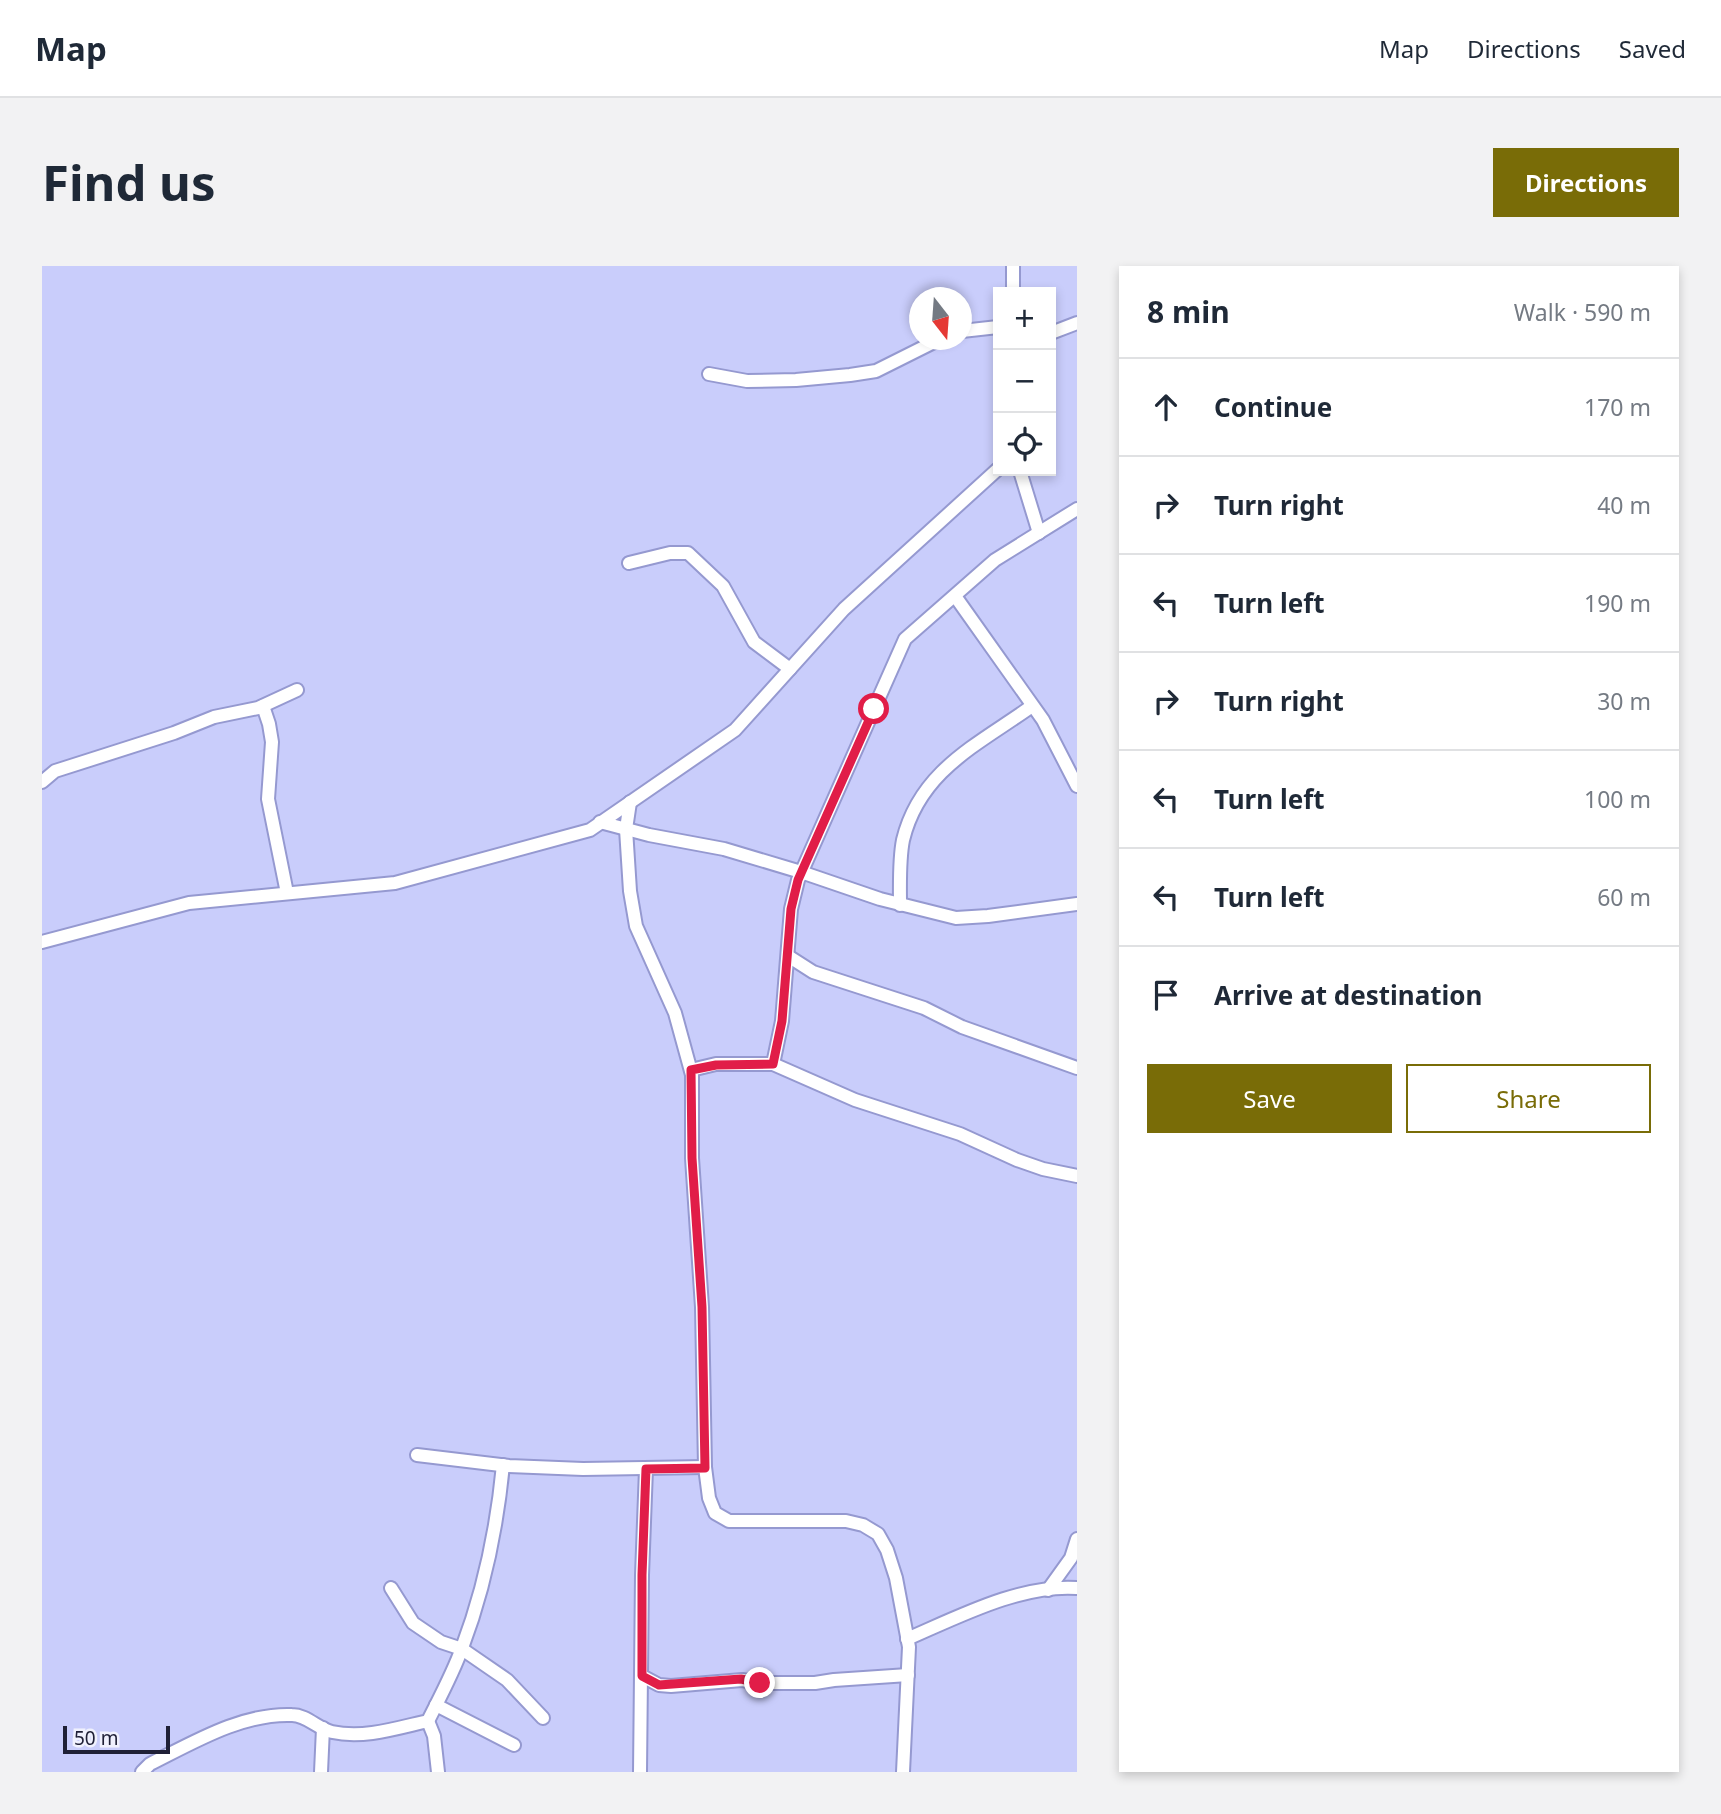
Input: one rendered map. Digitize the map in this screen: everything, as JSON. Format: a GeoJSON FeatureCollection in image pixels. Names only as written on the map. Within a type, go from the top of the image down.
{"type":"FeatureCollection","features":[{"type":"Feature","properties":{"kind":"street"},"geometry":{"type":"LineString","coordinates":[[1013,266],[1013,287]]}},
{"type":"Feature","properties":{"kind":"street"},"geometry":{"type":"LineString","coordinates":[[1056,331],[1077,323]]}},
{"type":"Feature","properties":{"kind":"street"},"geometry":{"type":"LineString","coordinates":[[972,330],[993,328]]}},
{"type":"Feature","properties":{"kind":"street"},"geometry":{"type":"LineString","coordinates":[[709,374],[747,381],[850,375],[876,371],[920,350]]}},
{"type":"Feature","properties":{"kind":"street"},"geometry":{"type":"LineString","coordinates":[[43,938],[188,903],[395,883],[590,830],[735,730],[844,609],[993,474]]}},
{"type":"Feature","properties":{"kind":"street"},"geometry":{"type":"LineString","coordinates":[[1022,476],[1039,533]]}},
{"type":"Feature","properties":{"kind":"street"},"geometry":{"type":"LineString","coordinates":[[773,1064],[782,1021],[791,909],[801,872],[905,639],[995,560],[1077,509]]}},
{"type":"Feature","properties":{"kind":"street"},"geometry":{"type":"LineString","coordinates":[[629,563],[688,553],[723,586],[754,642],[789,669]]}},
{"type":"Feature","properties":{"kind":"street"},"geometry":{"type":"LineString","coordinates":[[955,596],[1042,720],[1077,786]]}},
{"type":"Feature","properties":{"kind":"street"},"geometry":{"type":"LineString","coordinates":[[42,782],[55,771],[174,733],[214,717],[263,706],[297,690]]}},
{"type":"Feature","properties":{"kind":"street"},"geometry":{"type":"LineString","coordinates":[[263,706],[272,742],[268,799],[287,894]]}},
{"type":"Feature","properties":{"kind":"street"},"geometry":{"type":"LineString","coordinates":[[900,905],[903,842],[909,821],[932,780],[966,749],[1032,706]]}},
{"type":"Feature","properties":{"kind":"street"},"geometry":{"type":"LineString","coordinates":[[630,802],[626,829],[630,891],[636,926],[675,1013],[691,1070],[692,1158],[702,1307],[705,1468],[709,1498],[715,1513],[729,1521],[846,1521],[863,1525],[878,1534],[896,1578],[907,1639],[903,1772]]}},
{"type":"Feature","properties":{"kind":"street"},"geometry":{"type":"LineString","coordinates":[[600,822],[724,849],[900,905],[956,918],[1077,904]]}},
{"type":"Feature","properties":{"kind":"street"},"geometry":{"type":"LineString","coordinates":[[788,956],[813,972],[924,1008],[974,1032],[1077,1068]]}},
{"type":"Feature","properties":{"kind":"street"},"geometry":{"type":"LineString","coordinates":[[691,1070],[716,1065],[773,1064],[855,1100],[960,1134],[1017,1160],[1043,1169],[1077,1175]]}},
{"type":"Feature","properties":{"kind":"street"},"geometry":{"type":"LineString","coordinates":[[417,1455],[503,1465],[705,1468]]}},
{"type":"Feature","properties":{"kind":"street"},"geometry":{"type":"LineString","coordinates":[[438,1772],[434,1736],[428,1721],[462,1649],[480,1595],[500,1497],[503,1465]]}},
{"type":"Feature","properties":{"kind":"street"},"geometry":{"type":"LineString","coordinates":[[640,1772],[646,1469]]}},
{"type":"Feature","properties":{"kind":"street"},"geometry":{"type":"LineString","coordinates":[[1048,1590],[1071,1558],[1077,1539]]}},
{"type":"Feature","properties":{"kind":"street"},"geometry":{"type":"LineString","coordinates":[[391,1588],[413,1623],[441,1642],[462,1649],[507,1680],[543,1718]]}},
{"type":"Feature","properties":{"kind":"street"},"geometry":{"type":"LineString","coordinates":[[907,1639],[961,1615],[1000,1602],[1048,1590],[1077,1588]]}},
{"type":"Feature","properties":{"kind":"street"},"geometry":{"type":"LineString","coordinates":[[642,1676],[659,1685],[671,1686],[741,1679],[760,1683],[815,1683],[908,1675]]}},
{"type":"Feature","properties":{"kind":"street"},"geometry":{"type":"LineString","coordinates":[[436,1705],[514,1745]]}},
{"type":"Feature","properties":{"kind":"street"},"geometry":{"type":"LineString","coordinates":[[142,1772],[150,1764],[176,1751],[244,1722],[272,1716],[296,1715],[331,1732],[373,1734],[428,1721]]}},
{"type":"Feature","properties":{"kind":"street"},"geometry":{"type":"LineString","coordinates":[[321,1772],[323,1728]]}},
{"type":"Feature","properties":{"kind":"route"},"geometry":{"type":"LineString","coordinates":[[760,1683],[741,1679],[671,1686],[659,1685],[642,1676],[646,1469],[705,1468],[702,1307],[692,1158],[691,1070],[716,1065],[773,1064],[782,1021],[791,909],[798,880],[874,709]]}}]}
